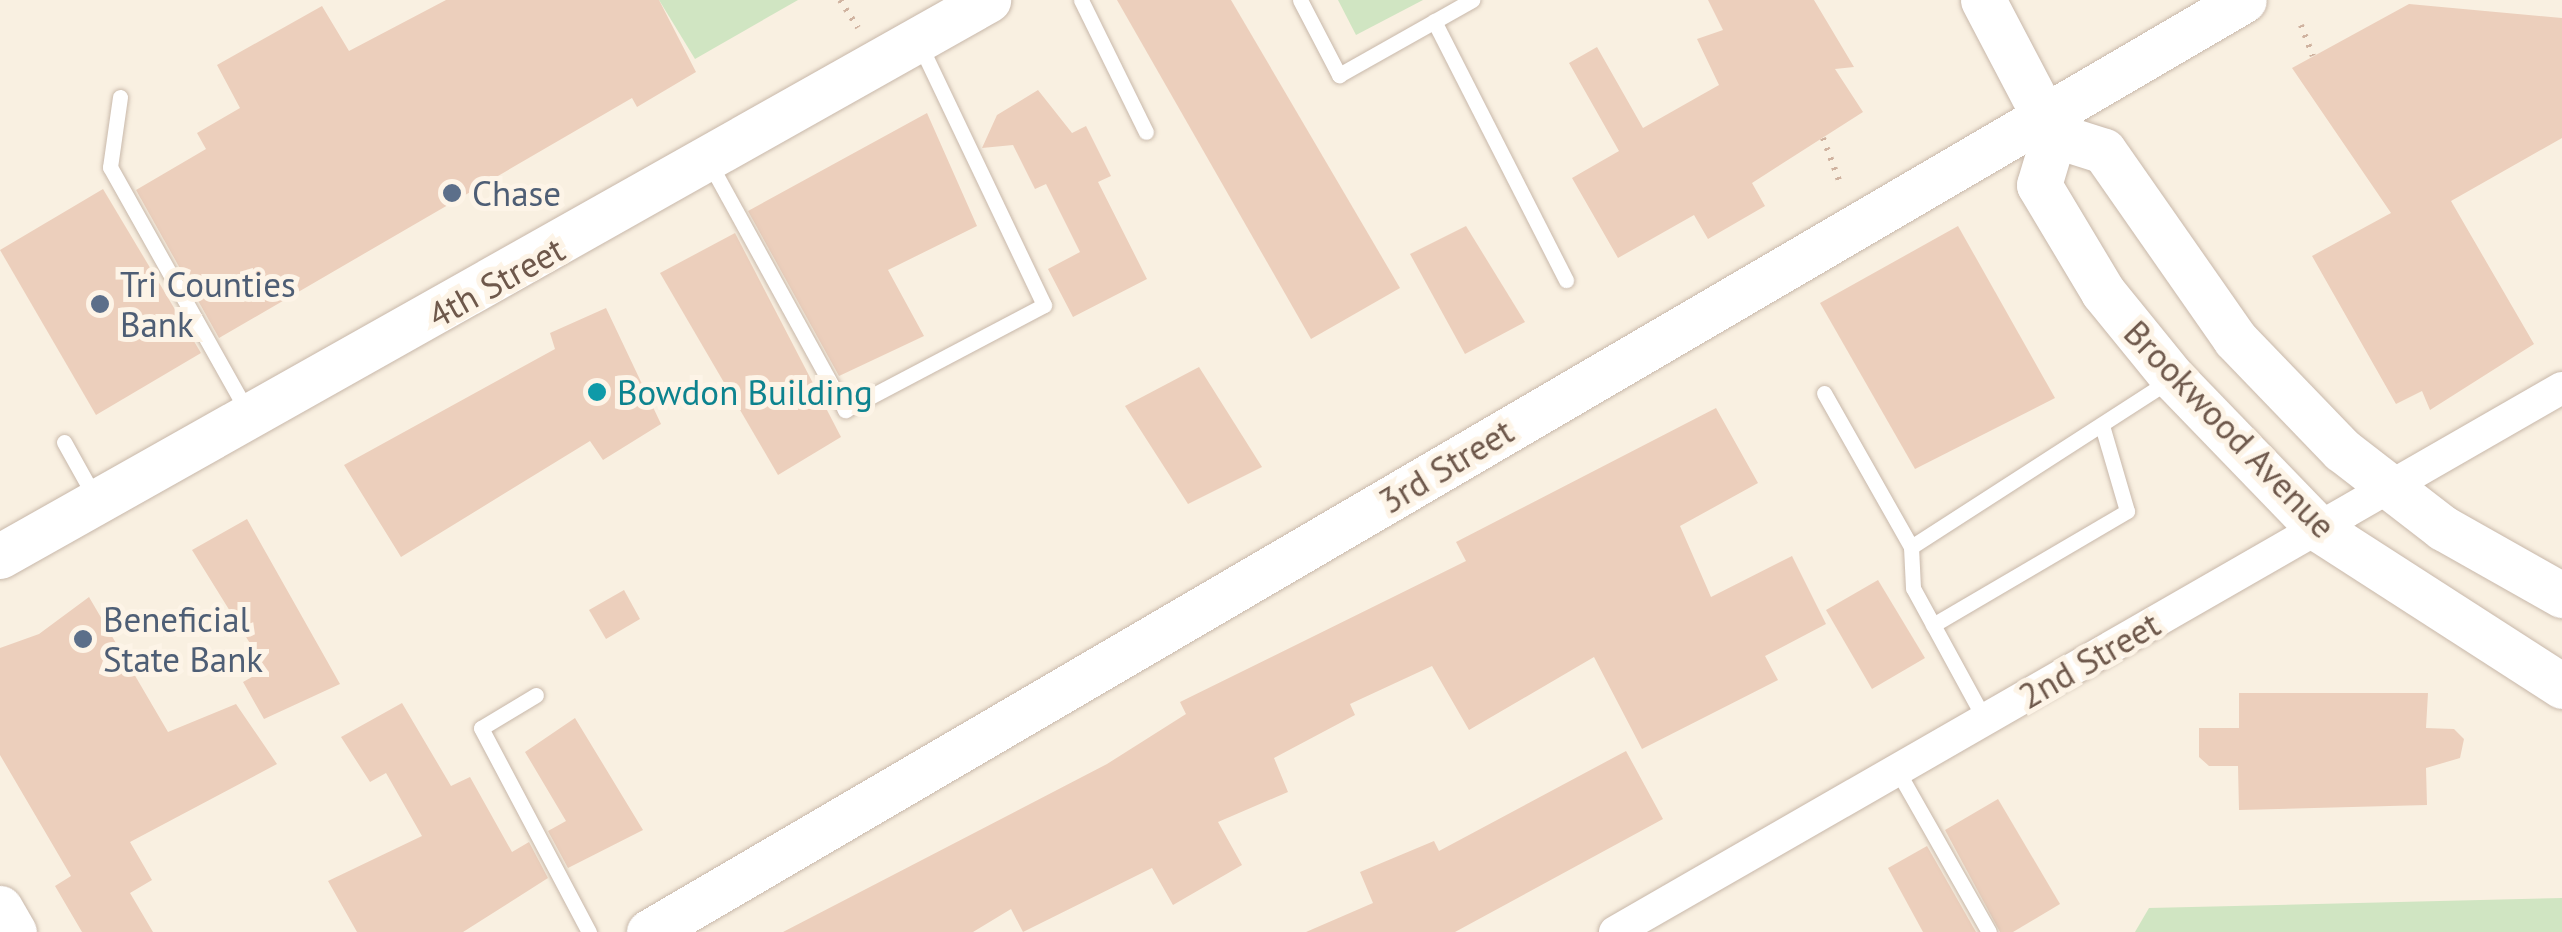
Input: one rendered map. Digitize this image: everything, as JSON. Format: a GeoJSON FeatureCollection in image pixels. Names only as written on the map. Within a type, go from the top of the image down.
{"type":"FeatureCollection","features":[{"type":"Feature","properties":{"kind":"street","name":"4th Street"},"geometry":{"type":"LineString","coordinates":[[0,556],[96,499],[252,418],[710,164],[988,0]]}},
{"type":"Feature","properties":{"kind":"street"},"geometry":{"type":"LineString","coordinates":[[1983,0],[2048,124]]}},
{"type":"Feature","properties":{"kind":"street","name":"3rd Street"},"geometry":{"type":"LineString","coordinates":[[667,928],[2048,124],[2244,0]]}},
{"type":"Feature","properties":{"kind":"street","name":"Brookwood Avenue"},"geometry":{"type":"LineString","coordinates":[[2562,595],[2443,528],[2398,489],[2342,450],[2234,339],[2104,150],[2048,124],[2039,185],[2102,292],[2174,378],[2320,530],[2562,686]]}},
{"type":"Feature","properties":{"kind":"street","name":"2nd Street"},"geometry":{"type":"LineString","coordinates":[[1615,932],[2398,489],[2562,388]]}},
{"type":"Feature","properties":{"kind":"street"},"geometry":{"type":"LineString","coordinates":[[0,908],[14,932]]}},
{"type":"Feature","properties":{"kind":"lane"},"geometry":{"type":"LineString","coordinates":[[1081,0],[1146,132]]}},
{"type":"Feature","properties":{"kind":"lane"},"geometry":{"type":"LineString","coordinates":[[1300,0],[1339,75],[1472,0]]}},
{"type":"Feature","properties":{"kind":"lane"},"geometry":{"type":"LineString","coordinates":[[1434,21],[1566,280]]}},
{"type":"Feature","properties":{"kind":"lane"},"geometry":{"type":"LineString","coordinates":[[710,164],[845,410],[1044,305],[918,43]]}},
{"type":"Feature","properties":{"kind":"lane"},"geometry":{"type":"LineString","coordinates":[[120,97],[110,167],[252,418]]}},
{"type":"Feature","properties":{"kind":"lane"},"geometry":{"type":"LineString","coordinates":[[1910,548],[2102,429],[2174,378]]}},
{"type":"Feature","properties":{"kind":"lane"},"geometry":{"type":"LineString","coordinates":[[1824,393],[1910,548],[1913,588],[1985,720]]}},
{"type":"Feature","properties":{"kind":"lane"},"geometry":{"type":"LineString","coordinates":[[1933,625],[2127,511],[2102,429]]}},
{"type":"Feature","properties":{"kind":"lane"},"geometry":{"type":"LineString","coordinates":[[64,442],[96,499]]}},
{"type":"Feature","properties":{"kind":"lane"},"geometry":{"type":"LineString","coordinates":[[536,696],[481,728],[589,932]]}},
{"type":"Feature","properties":{"kind":"lane"},"geometry":{"type":"LineString","coordinates":[[1897,770],[1989,932]]}},
{"type":"Feature","properties":{"kind":"path"},"geometry":{"type":"LineString","coordinates":[[2301,25],[2313,56]]}},
{"type":"Feature","properties":{"kind":"path"},"geometry":{"type":"LineString","coordinates":[[1823,138],[1840,183]]}},
{"type":"Feature","properties":{"kind":"green space"},"geometry":{"type":"Polygon","coordinates":[[[659,0],[798,0],[695,59],[659,0]]]}},
{"type":"Feature","properties":{"kind":"green space"},"geometry":{"type":"Polygon","coordinates":[[[1338,0],[1423,0],[1356,35],[1338,0]]]}},
{"type":"Feature","properties":{"kind":"green space"},"geometry":{"type":"Polygon","coordinates":[[[2562,898],[2562,932],[2135,932],[2149,908],[2562,898]]]}},
{"type":"Feature","properties":{"kind":"building"},"geometry":{"type":"Polygon","coordinates":[[[446,0],[659,0],[696,72],[637,107],[632,98],[219,338],[136,190],[206,149],[197,133],[240,108],[217,65],[322,6],[349,51],[446,0]]]}},
{"type":"Feature","properties":{"kind":"building"},"geometry":{"type":"Polygon","coordinates":[[[1117,0],[1231,0],[1400,288],[1311,339],[1117,0]]]}},
{"type":"Feature","properties":{"kind":"building"},"geometry":{"type":"Polygon","coordinates":[[[1708,0],[1814,0],[1854,67],[1835,69],[1863,112],[1752,183],[1765,206],[1708,239],[1694,215],[1618,258],[1572,178],[1619,151],[1569,63],[1597,47],[1643,128],[1719,85],[1697,39],[1723,30],[1708,0]]]}},
{"type":"Feature","properties":{"kind":"building"},"geometry":{"type":"Polygon","coordinates":[[[2409,4],[2562,18],[2562,138],[2451,201],[2534,344],[2430,410],[2422,391],[2396,404],[2312,256],[2391,213],[2292,68],[2409,4]]]}},
{"type":"Feature","properties":{"kind":"building"},"geometry":{"type":"Polygon","coordinates":[[[1038,90],[1072,133],[1086,126],[1111,176],[1098,182],[1147,279],[1073,317],[1048,269],[1080,252],[1046,184],[1035,189],[1013,145],[982,148],[997,115],[1038,90]]]}},
{"type":"Feature","properties":{"kind":"building"},"geometry":{"type":"Polygon","coordinates":[[[927,113],[977,226],[888,270],[924,336],[839,376],[748,211],[927,113]]]}},
{"type":"Feature","properties":{"kind":"building","name":"Tri Counties Bank"},"geometry":{"type":"Polygon","coordinates":[[[103,189],[201,353],[96,415],[0,250],[103,189]]]}},
{"type":"Feature","properties":{"kind":"building"},"geometry":{"type":"Polygon","coordinates":[[[1466,226],[1525,322],[1465,354],[1410,254],[1466,226]]]}},
{"type":"Feature","properties":{"kind":"building"},"geometry":{"type":"Polygon","coordinates":[[[1958,226],[2055,398],[1915,469],[1820,303],[1958,226]]]}},
{"type":"Feature","properties":{"kind":"building"},"geometry":{"type":"Polygon","coordinates":[[[735,233],[841,437],[778,475],[660,273],[735,233]]]}},
{"type":"Feature","properties":{"kind":"building"},"geometry":{"type":"Polygon","coordinates":[[[606,308],[661,424],[603,460],[590,441],[401,557],[344,465],[555,349],[550,333],[606,308]]]}},
{"type":"Feature","properties":{"kind":"building"},"geometry":{"type":"Polygon","coordinates":[[[1199,367],[1262,467],[1188,504],[1125,406],[1199,367]]]}},
{"type":"Feature","properties":{"kind":"building"},"geometry":{"type":"Polygon","coordinates":[[[1716,408],[1758,483],[1680,526],[1711,597],[1792,556],[1826,624],[1765,656],[1778,680],[1642,749],[1594,657],[1469,730],[1432,666],[1350,704],[1355,715],[1274,758],[1288,792],[1218,822],[1242,865],[1173,905],[1152,868],[1023,932],[1011,909],[973,932],[783,932],[1107,764],[1186,714],[1180,702],[1466,561],[1456,542],[1716,408]]]}},
{"type":"Feature","properties":{"kind":"building"},"geometry":{"type":"Polygon","coordinates":[[[247,519],[340,684],[264,719],[243,682],[266,669],[192,550],[247,519]]]}},
{"type":"Feature","properties":{"kind":"building"},"geometry":{"type":"Polygon","coordinates":[[[1878,580],[1925,658],[1872,689],[1826,610],[1878,580]]]}},
{"type":"Feature","properties":{"kind":"building"},"geometry":{"type":"Polygon","coordinates":[[[624,590],[640,619],[606,639],[589,610],[624,590]]]}},
{"type":"Feature","properties":{"kind":"building"},"geometry":{"type":"Polygon","coordinates":[[[89,597],[168,732],[236,704],[277,764],[130,842],[152,880],[130,893],[153,932],[82,932],[55,886],[71,876],[0,755],[0,648],[39,634],[89,597]]]}},
{"type":"Feature","properties":{"kind":"building"},"geometry":{"type":"Polygon","coordinates":[[[2239,693],[2428,693],[2426,728],[2454,729],[2464,739],[2460,758],[2426,768],[2427,805],[2239,810],[2238,766],[2209,766],[2199,757],[2199,728],[2239,728],[2239,693]]]}},
{"type":"Feature","properties":{"kind":"building"},"geometry":{"type":"Polygon","coordinates":[[[402,703],[451,786],[470,777],[512,852],[529,842],[548,878],[463,932],[357,932],[328,881],[422,836],[386,773],[370,782],[341,737],[402,703]]]}},
{"type":"Feature","properties":{"kind":"building"},"geometry":{"type":"Polygon","coordinates":[[[575,718],[643,830],[568,868],[548,831],[566,821],[525,752],[575,718]]]}},
{"type":"Feature","properties":{"kind":"building"},"geometry":{"type":"Polygon","coordinates":[[[1626,751],[1663,819],[1455,932],[1306,932],[1373,903],[1360,872],[1434,841],[1439,851],[1626,751]]]}},
{"type":"Feature","properties":{"kind":"building"},"geometry":{"type":"Polygon","coordinates":[[[1998,799],[2060,904],[2013,932],[2000,932],[1945,830],[1998,799]]]}},
{"type":"Feature","properties":{"kind":"building"},"geometry":{"type":"Polygon","coordinates":[[[1927,846],[1976,932],[1923,932],[1888,868],[1927,846]]]}},
{"type":"Feature","properties":{"kind":"place","name":"Chase"},"geometry":{"type":"Point","coordinates":[452,193]}},
{"type":"Feature","properties":{"kind":"place","name":"Tri Counties Bank"},"geometry":{"type":"Point","coordinates":[100,304]}},
{"type":"Feature","properties":{"kind":"place","name":"Bowdon Building"},"geometry":{"type":"Point","coordinates":[597,392]}},
{"type":"Feature","properties":{"kind":"place","name":"Beneficial State Bank"},"geometry":{"type":"Point","coordinates":[83,639]}}]}
